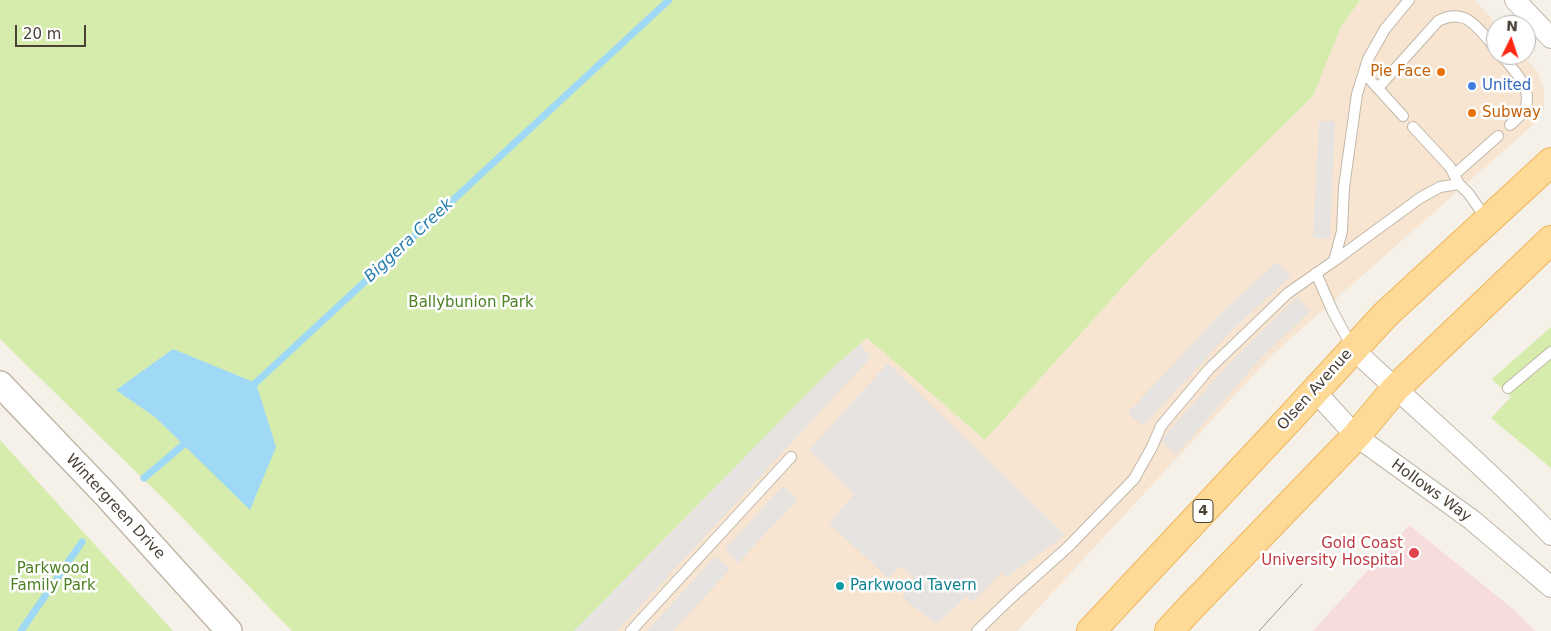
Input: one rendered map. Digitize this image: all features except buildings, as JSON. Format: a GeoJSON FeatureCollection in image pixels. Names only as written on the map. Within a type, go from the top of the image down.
{"type":"FeatureCollection","features":[{"type":"Feature","properties":{"kind":"main road","name":"Olsen Avenue"},"geometry":{"type":"LineString","coordinates":[[1091,631],[1315,392],[1352,348],[1385,315],[1551,162]]}},
{"type":"Feature","properties":{"kind":"main road"},"geometry":{"type":"LineString","coordinates":[[1169,631],[1356,436],[1395,389],[1551,240]]}},
{"type":"Feature","properties":{"kind":"street"},"geometry":{"type":"LineString","coordinates":[[1515,0],[1551,38]]}},
{"type":"Feature","properties":{"kind":"street"},"geometry":{"type":"LineString","coordinates":[[1352,348],[1471,456],[1551,535]]}},
{"type":"Feature","properties":{"kind":"street","name":"Wintergreen Drive"},"geometry":{"type":"LineString","coordinates":[[0,384],[107,496],[229,631]]}},
{"type":"Feature","properties":{"kind":"street","name":"Hollows Way"},"geometry":{"type":"LineString","coordinates":[[1315,392],[1356,436],[1472,520],[1551,587]]}},
{"type":"Feature","properties":{"kind":"lane"},"geometry":{"type":"LineString","coordinates":[[1334,261],[1342,231],[1344,187],[1357,94],[1368,59],[1385,30],[1409,0]]}},
{"type":"Feature","properties":{"kind":"lane"},"geometry":{"type":"LineString","coordinates":[[1378,88],[1438,21],[1448,16],[1459,16],[1473,23],[1486,38]]}},
{"type":"Feature","properties":{"kind":"lane"},"geometry":{"type":"LineString","coordinates":[[1509,65],[1520,78],[1526,94],[1524,111],[1510,125]]}},
{"type":"Feature","properties":{"kind":"lane"},"geometry":{"type":"LineString","coordinates":[[1364,72],[1403,116]]}},
{"type":"Feature","properties":{"kind":"lane"},"geometry":{"type":"LineString","coordinates":[[1414,127],[1450,167],[1456,179],[1488,220]]}},
{"type":"Feature","properties":{"kind":"lane"},"geometry":{"type":"LineString","coordinates":[[977,631],[1068,547],[1134,479],[1152,447],[1161,426],[1209,369],[1288,293],[1420,198],[1456,179],[1498,136]]}},
{"type":"Feature","properties":{"kind":"lane"},"geometry":{"type":"LineString","coordinates":[[1316,273],[1333,312],[1352,348]]}},
{"type":"Feature","properties":{"kind":"lane"},"geometry":{"type":"LineString","coordinates":[[1508,388],[1551,352]]}},
{"type":"Feature","properties":{"kind":"lane"},"geometry":{"type":"LineString","coordinates":[[631,631],[791,457]]}},
{"type":"Feature","properties":{"kind":"shaded area"},"geometry":{"type":"Polygon","coordinates":[[[1360,0],[1475,0],[1488,15],[1486,15],[1486,65],[1532,65],[1537,71],[1544,89],[1544,110],[1535,123],[1272,355],[1017,631],[574,631],[836,365],[867,338],[985,440],[1146,261],[1313,96],[1341,27],[1360,0]]]}},
{"type":"Feature","properties":{"kind":"shaded area"},"geometry":{"type":"Polygon","coordinates":[[[1319,121],[1335,121],[1330,239],[1313,238],[1319,121]]]}},
{"type":"Feature","properties":{"kind":"shaded area"},"geometry":{"type":"Polygon","coordinates":[[[1277,262],[1291,276],[1234,328],[1143,426],[1128,413],[1222,312],[1277,262]]]}},
{"type":"Feature","properties":{"kind":"shaded area"},"geometry":{"type":"Polygon","coordinates":[[[1297,297],[1310,311],[1262,357],[1176,455],[1161,440],[1222,371],[1297,297]]]}},
{"type":"Feature","properties":{"kind":"shaded area"},"geometry":{"type":"Polygon","coordinates":[[[860,344],[871,357],[617,631],[574,631],[789,412],[860,344]]]}},
{"type":"Feature","properties":{"kind":"shaded area"},"geometry":{"type":"Polygon","coordinates":[[[888,363],[1065,535],[1007,577],[1001,573],[973,602],[966,597],[936,624],[903,598],[904,591],[914,578],[901,566],[888,578],[829,523],[854,494],[809,450],[888,363]]]}},
{"type":"Feature","properties":{"kind":"shaded area"},"geometry":{"type":"Polygon","coordinates":[[[783,486],[798,499],[738,563],[725,549],[783,486]]]}},
{"type":"Feature","properties":{"kind":"shaded area","name":"Gold Coast University Hospital"},"geometry":{"type":"Polygon","coordinates":[[[1409,525],[1513,609],[1535,631],[1313,631],[1409,525]]]}},
{"type":"Feature","properties":{"kind":"shaded area"},"geometry":{"type":"Polygon","coordinates":[[[715,556],[730,569],[673,631],[647,631],[715,556]]]}},
{"type":"Feature","properties":{"kind":"green space","name":"Ballybunion Park"},"geometry":{"type":"Polygon","coordinates":[[[0,0],[1360,0],[1341,27],[1313,96],[1146,261],[985,440],[867,338],[836,365],[574,631],[292,631],[173,508],[0,339],[0,0]]]}},
{"type":"Feature","properties":{"kind":"green space"},"geometry":{"type":"Polygon","coordinates":[[[1551,327],[1551,468],[1491,418],[1511,397],[1492,379],[1551,327]]]}},
{"type":"Feature","properties":{"kind":"green space","name":"Parkwood Family Park"},"geometry":{"type":"Polygon","coordinates":[[[0,440],[173,631],[0,631],[0,440]]]}},
{"type":"Feature","properties":{"kind":"water"},"geometry":{"type":"Polygon","coordinates":[[[173,349],[256,383],[276,447],[250,510],[155,417],[116,390],[173,349]]]}},
{"type":"Feature","properties":{"kind":"waterway","name":"Biggera Creek"},"geometry":{"type":"LineString","coordinates":[[249,389],[669,0]]}},
{"type":"Feature","properties":{"kind":"waterway","name":"Biggera Creek"},"geometry":{"type":"LineString","coordinates":[[144,478],[190,439]]}},
{"type":"Feature","properties":{"kind":"waterway","name":"Biggera Creek"},"geometry":{"type":"LineString","coordinates":[[21,631],[82,542]]}},
{"type":"Feature","properties":{"kind":"tram line"},"geometry":{"type":"LineString","coordinates":[[1259,631],[1302,584]]}},
{"type":"Feature","properties":{"kind":"place","name":"Pie Face"},"geometry":{"type":"Point","coordinates":[1441,72]}},
{"type":"Feature","properties":{"kind":"place","name":"United"},"geometry":{"type":"Point","coordinates":[1472,86]}},
{"type":"Feature","properties":{"kind":"place","name":"Subway"},"geometry":{"type":"Point","coordinates":[1472,113]}},
{"type":"Feature","properties":{"kind":"place","name":"Gold Coast University Hospital"},"geometry":{"type":"Point","coordinates":[1414,553]}},
{"type":"Feature","properties":{"kind":"place","name":"Parkwood Tavern"},"geometry":{"type":"Point","coordinates":[840,586]}}]}
